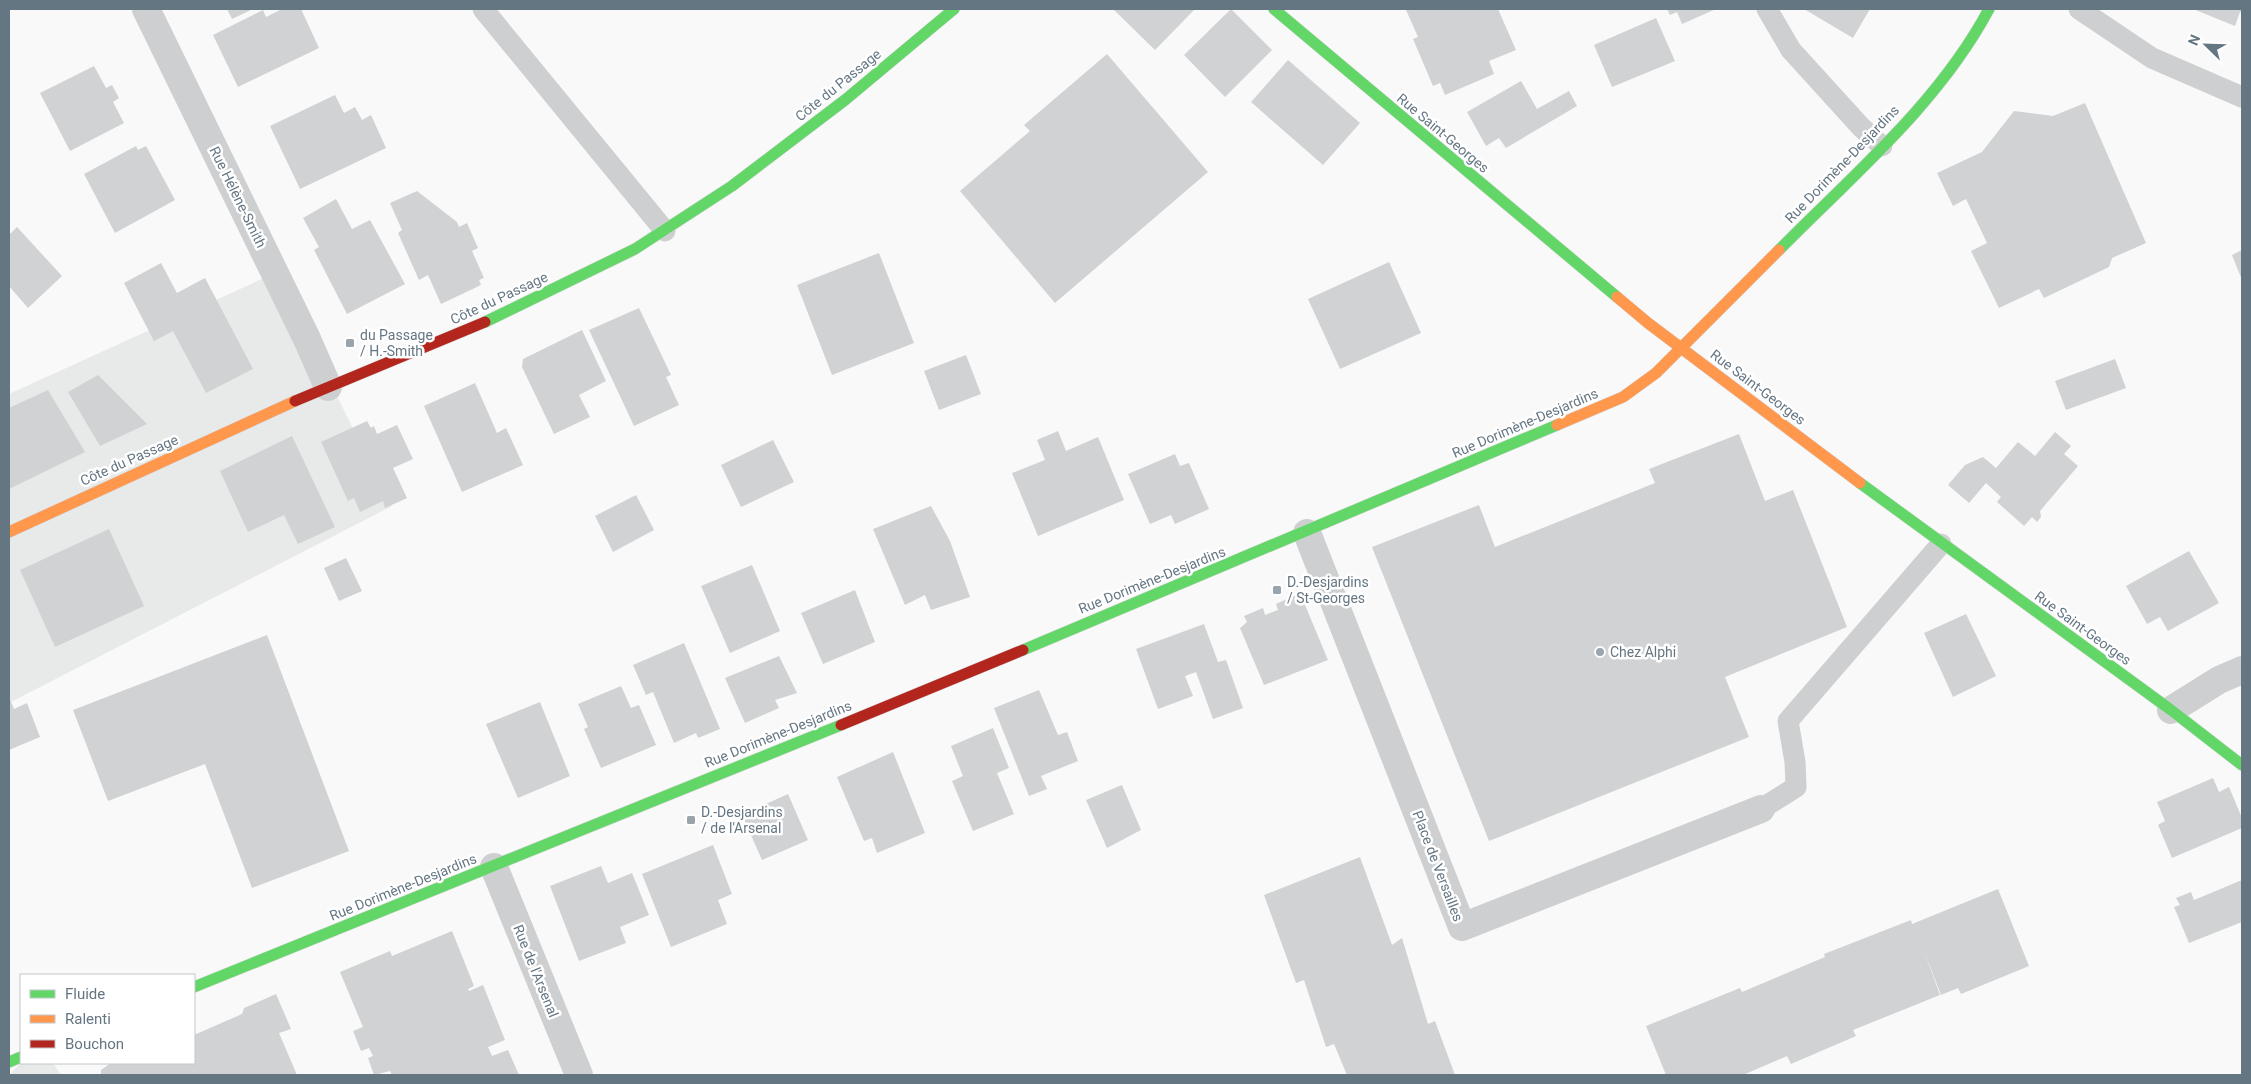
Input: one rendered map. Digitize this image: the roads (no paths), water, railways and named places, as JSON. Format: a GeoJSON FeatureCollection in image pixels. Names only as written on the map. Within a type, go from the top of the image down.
{"type":"FeatureCollection","features":[{"type":"Feature","properties":{"kind":"main road","name":"Côte du Passage"},"geometry":{"type":"LineString","coordinates":[[9,532],[328,387],[493,319],[635,249],[732,186],[845,100],[954,9]]}},
{"type":"Feature","properties":{"kind":"main road","name":"Rue Saint-Georges"},"geometry":{"type":"LineString","coordinates":[[1274,9],[1648,323],[1941,544],[2171,710],[2242,765]]}},
{"type":"Feature","properties":{"kind":"main road","name":"Rue Dorimène-Desjardins"},"geometry":{"type":"LineString","coordinates":[[195,987],[494,867],[1307,533],[1623,397],[1656,373],[1882,146],[1939,85],[1971,43],[1989,9]]}},
{"type":"Feature","properties":{"kind":"street","name":"Rue Hélène-Smith"},"geometry":{"type":"LineString","coordinates":[[146,9],[307,339],[328,387]]}},
{"type":"Feature","properties":{"kind":"street","name":"Place de Versailles"},"geometry":{"type":"LineString","coordinates":[[1307,533],[1462,927],[1761,809]]}},
{"type":"Feature","properties":{"kind":"street"},"geometry":{"type":"LineString","coordinates":[[2171,710],[2219,680],[2242,670]]}},
{"type":"Feature","properties":{"kind":"street","name":"Rue de l'Arsenal"},"geometry":{"type":"LineString","coordinates":[[494,867],[579,1075]]}},
{"type":"Feature","properties":{"kind":"lane"},"geometry":{"type":"LineString","coordinates":[[483,9],[665,231]]}},
{"type":"Feature","properties":{"kind":"lane"},"geometry":{"type":"LineString","coordinates":[[1767,9],[1791,50],[1861,127],[1882,146]]}},
{"type":"Feature","properties":{"kind":"lane"},"geometry":{"type":"LineString","coordinates":[[2079,9],[2152,58],[2242,97]]}},
{"type":"Feature","properties":{"kind":"lane"},"geometry":{"type":"LineString","coordinates":[[1761,809],[1796,788],[1795,762],[1788,722],[1941,544]]}},
{"type":"Feature","properties":{"kind":"place","name":"du Passage / H.-Smith"},"geometry":{"type":"Point","coordinates":[350,343]}},
{"type":"Feature","properties":{"kind":"place","name":"D.-Desjardins / St-Georges"},"geometry":{"type":"Point","coordinates":[1277,590]}},
{"type":"Feature","properties":{"kind":"place","name":"Chez Alphi"},"geometry":{"type":"Point","coordinates":[1600,652]}},
{"type":"Feature","properties":{"kind":"place","name":"D.-Desjardins / de l'Arsenal"},"geometry":{"type":"Point","coordinates":[691,820]}}]}
